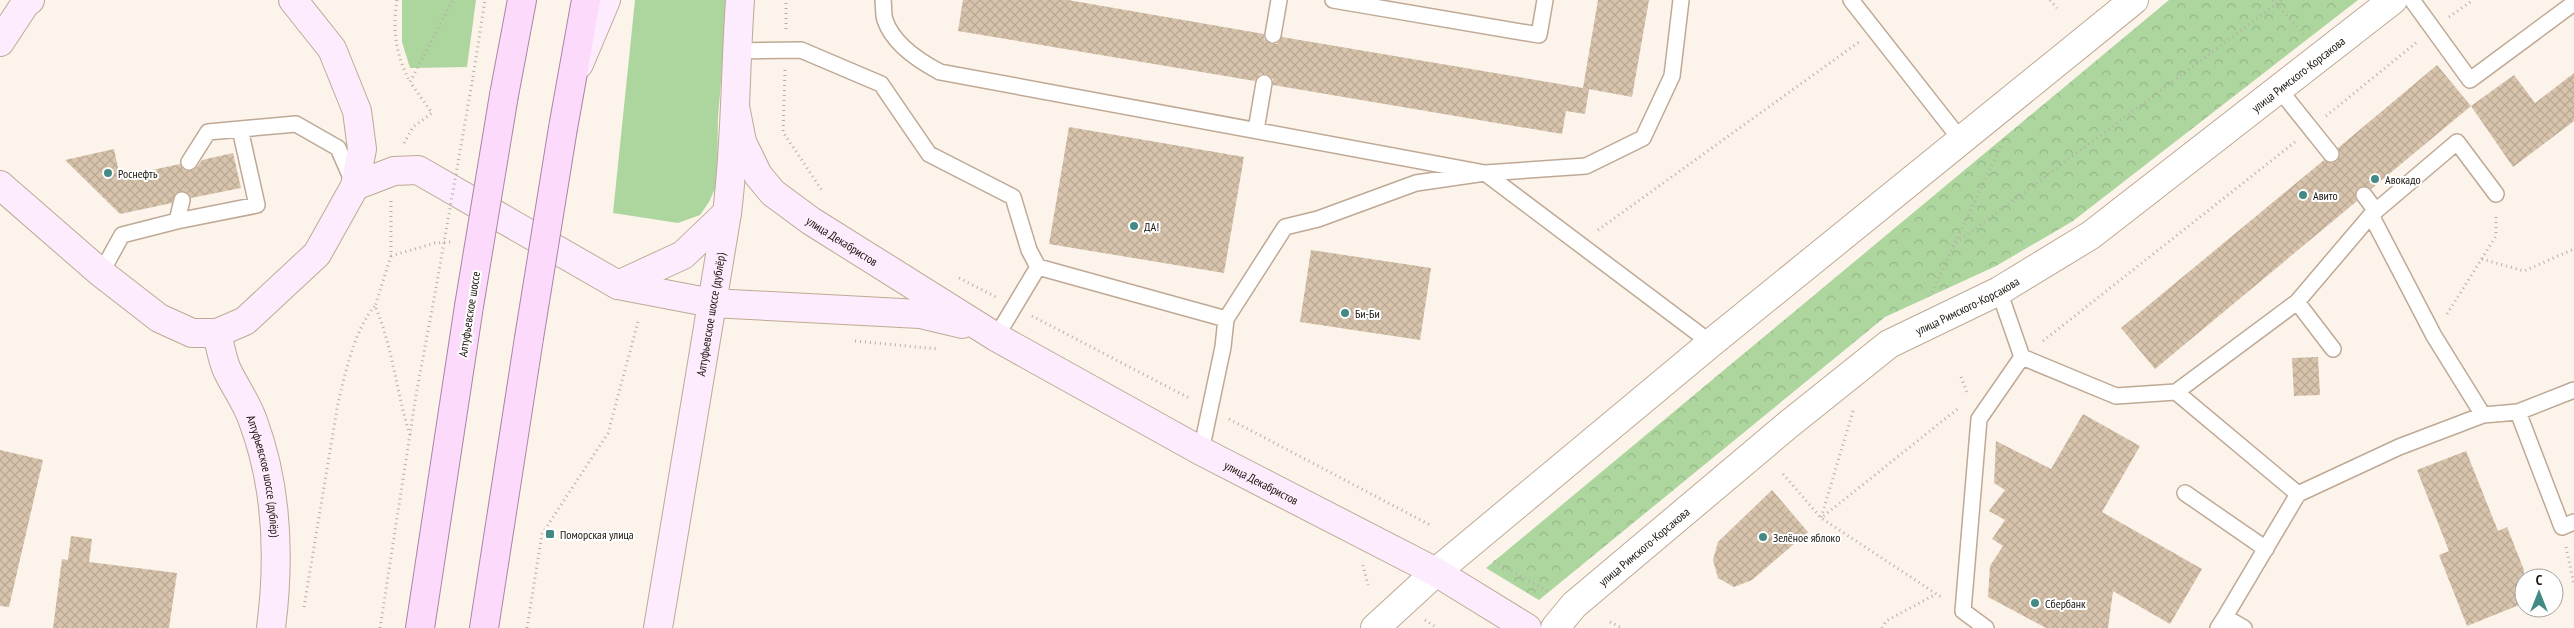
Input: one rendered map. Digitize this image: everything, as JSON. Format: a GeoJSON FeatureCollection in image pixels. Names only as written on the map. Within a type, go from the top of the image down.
{"type":"FeatureCollection","features":[{"type":"Feature","properties":{"kind":"main road"},"geometry":{"type":"LineString","coordinates":[[0,42],[25,4],[30,0]]}},
{"type":"Feature","properties":{"kind":"main road"},"geometry":{"type":"LineString","coordinates":[[0,185],[101,273],[159,318],[192,333],[217,333],[245,321],[317,254],[354,186],[362,149],[357,111],[332,49],[293,0]]}},
{"type":"Feature","properties":{"kind":"main road"},"geometry":{"type":"LineString","coordinates":[[514,50],[516,0]]}},
{"type":"Feature","properties":{"kind":"main road","name":"Алтуфьевское шоссе"},"geometry":{"type":"LineString","coordinates":[[420,628],[469,306],[504,95],[522,0]]}},
{"type":"Feature","properties":{"kind":"main road"},"geometry":{"type":"LineString","coordinates":[[484,628],[563,128],[586,0]]}},
{"type":"Feature","properties":{"kind":"main road"},"geometry":{"type":"LineString","coordinates":[[571,81],[606,0]]}},
{"type":"Feature","properties":{"kind":"main road","name":"Алтуфьевское шоссе (дублёр)"},"geometry":{"type":"LineString","coordinates":[[658,628],[727,213],[732,172],[736,51],[740,0]]}},
{"type":"Feature","properties":{"kind":"main road","name":"улица Декабристов"},"geometry":{"type":"LineString","coordinates":[[735,106],[742,142],[749,160],[773,193],[811,221],[996,337],[1201,451],[1436,572],[1528,628]]}},
{"type":"Feature","properties":{"kind":"main road","name":"улица Декабристов"},"geometry":{"type":"LineString","coordinates":[[354,186],[394,171],[418,170],[618,285],[712,303],[920,314],[960,323],[996,337]]}},
{"type":"Feature","properties":{"kind":"main road"},"geometry":{"type":"LineString","coordinates":[[618,285],[682,255],[727,213]]}},
{"type":"Feature","properties":{"kind":"main road","name":"Алтуфьевское шоссе (дублёр)"},"geometry":{"type":"LineString","coordinates":[[217,333],[226,368],[253,419],[263,452],[273,500],[278,544],[276,587],[271,628]]}},
{"type":"Feature","properties":{"kind":"street"},"geometry":{"type":"LineString","coordinates":[[1375,628],[1436,572],[1711,343],[2134,0]]}},
{"type":"Feature","properties":{"kind":"street","name":"улица Римского-Корсакова"},"geometry":{"type":"LineString","coordinates":[[1555,628],[1574,605],[1790,424],[1889,344],[1999,291],[2091,235],[2393,0]]}},
{"type":"Feature","properties":{"kind":"lane"},"geometry":{"type":"LineString","coordinates":[[883,0],[885,20],[896,36],[916,59],[940,72],[1485,173],[1711,343]]}},
{"type":"Feature","properties":{"kind":"lane"},"geometry":{"type":"LineString","coordinates":[[1273,35],[1279,0]]}},
{"type":"Feature","properties":{"kind":"lane"},"geometry":{"type":"LineString","coordinates":[[1333,0],[1539,35],[1545,0]]}},
{"type":"Feature","properties":{"kind":"lane"},"geometry":{"type":"LineString","coordinates":[[1201,451],[1223,347],[1226,319],[1285,227],[1318,219],[1416,182],[1485,173],[1586,166],[1644,138],[1672,76],[1681,0]]}},
{"type":"Feature","properties":{"kind":"lane"},"geometry":{"type":"LineString","coordinates":[[1851,0],[1961,140]]}},
{"type":"Feature","properties":{"kind":"lane"},"geometry":{"type":"LineString","coordinates":[[2412,0],[2470,80],[2574,3]]}},
{"type":"Feature","properties":{"kind":"lane"},"geometry":{"type":"LineString","coordinates":[[736,51],[801,50],[881,84],[929,154],[1013,197],[1029,250],[1038,267],[1226,319]]}},
{"type":"Feature","properties":{"kind":"lane"},"geometry":{"type":"LineString","coordinates":[[1256,130],[1264,83]]}},
{"type":"Feature","properties":{"kind":"lane"},"geometry":{"type":"LineString","coordinates":[[2279,89],[2330,154]]}},
{"type":"Feature","properties":{"kind":"lane"},"geometry":{"type":"LineString","coordinates":[[189,162],[208,132],[296,124],[338,148],[354,186]]}},
{"type":"Feature","properties":{"kind":"lane"},"geometry":{"type":"LineString","coordinates":[[101,273],[122,235],[177,221],[257,205],[240,129]]}},
{"type":"Feature","properties":{"kind":"lane"},"geometry":{"type":"LineString","coordinates":[[1999,291],[2022,357],[2116,396],[2176,392],[2297,302],[2373,213],[2456,142],[2496,194]]}},
{"type":"Feature","properties":{"kind":"lane"},"geometry":{"type":"LineString","coordinates":[[2364,195],[2434,336],[2483,414]]}},
{"type":"Feature","properties":{"kind":"lane"},"geometry":{"type":"LineString","coordinates":[[177,221],[182,200]]}},
{"type":"Feature","properties":{"kind":"lane"},"geometry":{"type":"LineString","coordinates":[[996,337],[1038,267]]}},
{"type":"Feature","properties":{"kind":"lane"},"geometry":{"type":"LineString","coordinates":[[2297,302],[2333,349]]}},
{"type":"Feature","properties":{"kind":"lane"},"geometry":{"type":"LineString","coordinates":[[1986,628],[1963,611],[1979,419],[2022,357]]}},
{"type":"Feature","properties":{"kind":"lane"},"geometry":{"type":"LineString","coordinates":[[2244,628],[2221,622],[2298,494],[2399,447],[2483,414],[2518,412],[2574,390]]}},
{"type":"Feature","properties":{"kind":"lane"},"geometry":{"type":"LineString","coordinates":[[2176,392],[2298,494]]}},
{"type":"Feature","properties":{"kind":"lane"},"geometry":{"type":"LineString","coordinates":[[2518,412],[2568,525]]}},
{"type":"Feature","properties":{"kind":"lane"},"geometry":{"type":"LineString","coordinates":[[2185,493],[2266,549]]}},
{"type":"Feature","properties":{"kind":"path"},"geometry":{"type":"LineString","coordinates":[[397,0],[394,38],[400,61],[410,82],[432,113],[413,127],[401,148]]}},
{"type":"Feature","properties":{"kind":"path"},"geometry":{"type":"LineString","coordinates":[[410,82],[453,0]]}},
{"type":"Feature","properties":{"kind":"path"},"geometry":{"type":"LineString","coordinates":[[380,628],[410,435],[485,0]]}},
{"type":"Feature","properties":{"kind":"path"},"geometry":{"type":"LineString","coordinates":[[2050,0],[2057,8]]}},
{"type":"Feature","properties":{"kind":"path"},"geometry":{"type":"LineString","coordinates":[[2273,0],[2308,39]]}},
{"type":"Feature","properties":{"kind":"path"},"geometry":{"type":"LineString","coordinates":[[1952,246],[2282,0]]}},
{"type":"Feature","properties":{"kind":"path"},"geometry":{"type":"LineString","coordinates":[[2022,357],[2311,129],[2434,28],[2473,0]]}},
{"type":"Feature","properties":{"kind":"path"},"geometry":{"type":"LineString","coordinates":[[1579,244],[1876,30]]}},
{"type":"Feature","properties":{"kind":"path"},"geometry":{"type":"LineString","coordinates":[[1929,297],[2003,142]]}},
{"type":"Feature","properties":{"kind":"path"},"geometry":{"type":"LineString","coordinates":[[304,609],[340,395],[346,371],[366,316],[375,306],[391,256],[390,194]]}},
{"type":"Feature","properties":{"kind":"path"},"geometry":{"type":"LineString","coordinates":[[2434,336],[2496,236],[2496,194]]}},
{"type":"Feature","properties":{"kind":"path"},"geometry":{"type":"LineString","coordinates":[[391,256],[435,243],[454,242]]}},
{"type":"Feature","properties":{"kind":"path"},"geometry":{"type":"LineString","coordinates":[[2482,259],[2524,271],[2574,249]]}},
{"type":"Feature","properties":{"kind":"path"},"geometry":{"type":"LineString","coordinates":[[375,306],[385,329],[401,407],[410,435]]}},
{"type":"Feature","properties":{"kind":"path"},"geometry":{"type":"LineString","coordinates":[[527,628],[542,534],[608,433],[639,317]]}},
{"type":"Feature","properties":{"kind":"path"},"geometry":{"type":"LineString","coordinates":[[1821,518],[1963,405]]}},
{"type":"Feature","properties":{"kind":"path"},"geometry":{"type":"LineString","coordinates":[[1821,518],[1853,411]]}},
{"type":"Feature","properties":{"kind":"path"},"geometry":{"type":"LineString","coordinates":[[1783,474],[1821,518],[1963,611]]}},
{"type":"Feature","properties":{"kind":"path"},"geometry":{"type":"LineString","coordinates":[[1390,503],[1432,526]]}},
{"type":"Feature","properties":{"kind":"path"},"geometry":{"type":"LineString","coordinates":[[2568,525],[2574,585]]}},
{"type":"Feature","properties":{"kind":"path"},"geometry":{"type":"LineString","coordinates":[[1494,561],[1549,592]]}},
{"type":"Feature","properties":{"kind":"path"},"geometry":{"type":"LineString","coordinates":[[1363,565],[1368,585]]}},
{"type":"Feature","properties":{"kind":"path"},"geometry":{"type":"LineString","coordinates":[[1882,628],[1886,621],[1936,594]]}},
{"type":"Feature","properties":{"kind":"path"},"geometry":{"type":"LineString","coordinates":[[1423,618],[1437,628]]}},
{"type":"Feature","properties":{"kind":"path"},"geometry":{"type":"LineString","coordinates":[[1610,622],[1622,628]]}},
{"type":"Feature","properties":{"kind":"green space"},"geometry":{"type":"Polygon","coordinates":[[[402,0],[476,0],[467,67],[410,68],[402,42],[402,0]]]}},
{"type":"Feature","properties":{"kind":"green space"},"geometry":{"type":"Polygon","coordinates":[[[635,0],[728,0],[718,117],[717,184],[709,202],[700,215],[678,223],[613,213],[635,0]]]}},
{"type":"Feature","properties":{"kind":"green space"},"geometry":{"type":"Polygon","coordinates":[[[2169,0],[2358,0],[2073,221],[1996,266],[1885,317],[1539,600],[1486,568],[2169,0]]]}},
{"type":"Feature","properties":{"kind":"building"},"geometry":{"type":"Polygon","coordinates":[[[963,0],[1068,0],[1264,34],[1264,39],[1271,44],[1277,44],[1282,37],[1589,89],[1585,114],[1566,111],[1562,134],[1273,85],[1273,79],[1266,74],[1260,74],[1255,81],[958,31],[963,0]]]}},
{"type":"Feature","properties":{"kind":"building"},"geometry":{"type":"Polygon","coordinates":[[[1598,0],[1649,0],[1632,97],[1583,88],[1598,0]]]}},
{"type":"Feature","properties":{"kind":"building"},"geometry":{"type":"Polygon","coordinates":[[[2437,65],[2471,106],[2371,189],[2363,186],[2358,188],[2355,196],[2357,201],[2155,369],[2121,328],[2324,160],[2332,163],[2337,161],[2340,153],[2338,148],[2437,65]]]}},
{"type":"Feature","properties":{"kind":"building"},"geometry":{"type":"Polygon","coordinates":[[[2574,73],[2574,121],[2513,167],[2471,106],[2514,75],[2535,103],[2574,73]]]}},
{"type":"Feature","properties":{"kind":"building"},"geometry":{"type":"Polygon","coordinates":[[[1069,127],[1244,157],[1224,273],[1049,244],[1069,127]]]}},
{"type":"Feature","properties":{"kind":"building"},"geometry":{"type":"Polygon","coordinates":[[[114,149],[120,177],[180,164],[184,170],[189,171],[197,167],[202,160],[233,153],[241,188],[191,198],[188,193],[180,191],[175,194],[172,203],[120,214],[65,160],[114,149]]]}},
{"type":"Feature","properties":{"kind":"building"},"geometry":{"type":"Polygon","coordinates":[[[1311,250],[1431,268],[1420,340],[1300,322],[1311,250]]]}},
{"type":"Feature","properties":{"kind":"building"},"geometry":{"type":"Polygon","coordinates":[[[2318,357],[2320,395],[2294,396],[2292,358],[2318,357]]]}},
{"type":"Feature","properties":{"kind":"building"},"geometry":{"type":"Polygon","coordinates":[[[2083,414],[2140,446],[2102,512],[2202,569],[2170,624],[2113,591],[2108,628],[2046,628],[1988,597],[1990,566],[2003,546],[1992,539],[2005,520],[1989,511],[2005,490],[1994,483],[1996,441],[2051,469],[2083,414]]]}},
{"type":"Feature","properties":{"kind":"building"},"geometry":{"type":"Polygon","coordinates":[[[0,450],[43,460],[9,607],[0,606],[0,450]]]}},
{"type":"Feature","properties":{"kind":"building"},"geometry":{"type":"Polygon","coordinates":[[[2466,451],[2498,531],[2507,527],[2523,568],[2514,568],[2514,607],[2467,626],[2439,555],[2449,551],[2417,470],[2466,451]]]}},
{"type":"Feature","properties":{"kind":"building","name":"Зелёное яблоко"},"geometry":{"type":"Polygon","coordinates":[[[1772,490],[1808,532],[1752,580],[1734,587],[1718,578],[1713,560],[1718,542],[1772,490]]]}},
{"type":"Feature","properties":{"kind":"building"},"geometry":{"type":"Polygon","coordinates":[[[71,536],[92,539],[89,562],[177,573],[169,628],[53,628],[62,559],[68,560],[71,536]]]}},
{"type":"Feature","properties":{"kind":"place","name":"Роснефть"},"geometry":{"type":"Point","coordinates":[108,173]}},
{"type":"Feature","properties":{"kind":"place","name":"Авокадо"},"geometry":{"type":"Point","coordinates":[2375,179]}},
{"type":"Feature","properties":{"kind":"place","name":"Авито"},"geometry":{"type":"Point","coordinates":[2303,195]}},
{"type":"Feature","properties":{"kind":"place","name":"ДА!"},"geometry":{"type":"Point","coordinates":[1134,226]}},
{"type":"Feature","properties":{"kind":"place","name":"Би-Би"},"geometry":{"type":"Point","coordinates":[1345,313]}},
{"type":"Feature","properties":{"kind":"place","name":"Поморская улица"},"geometry":{"type":"Point","coordinates":[550,534]}},
{"type":"Feature","properties":{"kind":"place","name":"Зелёное яблоко"},"geometry":{"type":"Point","coordinates":[1763,537]}},
{"type":"Feature","properties":{"kind":"place","name":"Сбербанк"},"geometry":{"type":"Point","coordinates":[2035,603]}}]}
